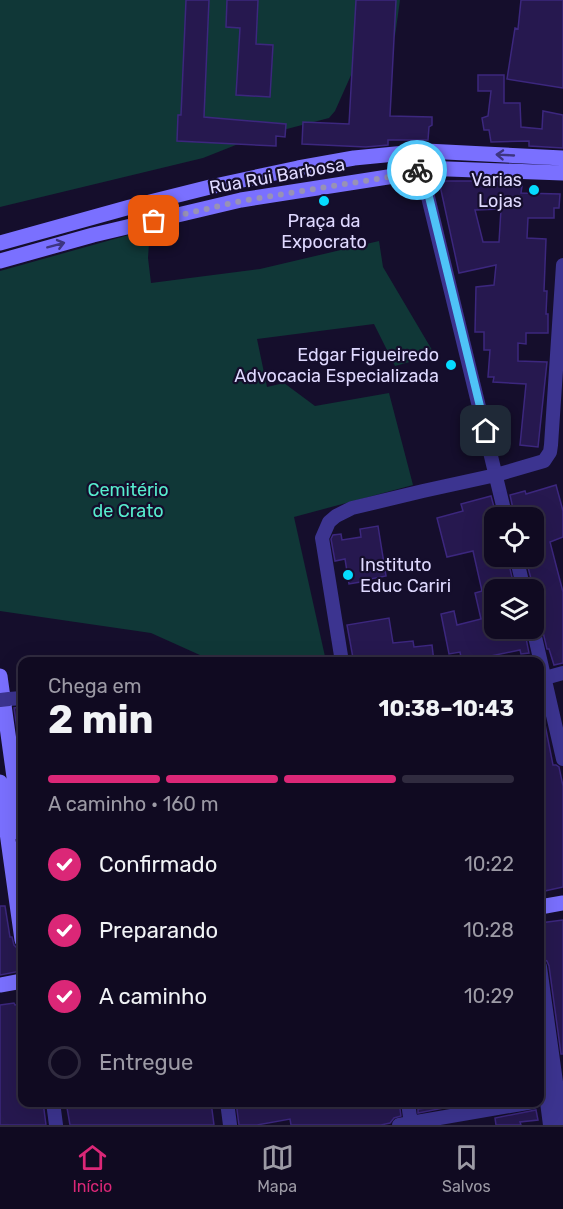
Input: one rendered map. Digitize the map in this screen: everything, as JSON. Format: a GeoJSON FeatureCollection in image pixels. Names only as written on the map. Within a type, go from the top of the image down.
{"type":"FeatureCollection","features":[{"type":"Feature","properties":{"kind":"main road","name":"Rua Rui Barbosa"},"geometry":{"type":"LineString","coordinates":[[0,243],[227,183],[354,158],[426,151],[563,158]]}},
{"type":"Feature","properties":{"kind":"main road","name":"Rua Rui Barbosa"},"geometry":{"type":"LineString","coordinates":[[0,261],[93,235],[241,201],[407,174],[422,168],[563,173]]}},
{"type":"Feature","properties":{"kind":"main road"},"geometry":{"type":"LineString","coordinates":[[0,676],[18,889]]}},
{"type":"Feature","properties":{"kind":"main road"},"geometry":{"type":"LineString","coordinates":[[0,782],[11,801],[18,823]]}},
{"type":"Feature","properties":{"kind":"main road"},"geometry":{"type":"LineString","coordinates":[[544,906],[563,903]]}},
{"type":"Feature","properties":{"kind":"main road"},"geometry":{"type":"LineString","coordinates":[[0,985],[18,982]]}},
{"type":"Feature","properties":{"kind":"street"},"geometry":{"type":"LineString","coordinates":[[426,151],[422,168],[503,507]]}},
{"type":"Feature","properties":{"kind":"street"},"geometry":{"type":"LineString","coordinates":[[341,657],[322,538],[329,522],[352,508],[496,475],[544,461],[551,445],[563,265]]}},
{"type":"Feature","properties":{"kind":"street"},"geometry":{"type":"LineString","coordinates":[[535,639],[539,657]]}},
{"type":"Feature","properties":{"kind":"street"},"geometry":{"type":"LineString","coordinates":[[563,673],[544,678],[544,699],[563,759]]}},
{"type":"Feature","properties":{"kind":"street"},"geometry":{"type":"LineString","coordinates":[[544,1011],[552,1099],[550,1125]]}},
{"type":"Feature","properties":{"kind":"street"},"geometry":{"type":"LineString","coordinates":[[544,1065],[552,1099],[562,1125]]}},
{"type":"Feature","properties":{"kind":"street"},"geometry":{"type":"LineString","coordinates":[[53,1107],[56,1125]]}},
{"type":"Feature","properties":{"kind":"street"},"geometry":{"type":"LineString","coordinates":[[228,1107],[231,1125]]}},
{"type":"Feature","properties":{"kind":"street"},"geometry":{"type":"LineString","coordinates":[[408,1107],[407,1124],[504,1107]]}},
{"type":"Feature","properties":{"kind":"green space"},"geometry":{"type":"Polygon","coordinates":[[[0,0],[400,0],[395,36],[368,37],[335,111],[329,118],[256,137],[203,158],[0,207],[0,0]]]}},
{"type":"Feature","properties":{"kind":"green space","name":"Cemitério de Crato"},"geometry":{"type":"Polygon","coordinates":[[[150,229],[148,258],[151,283],[260,269],[379,241],[383,267],[435,355],[395,366],[374,324],[257,339],[267,387],[284,383],[315,406],[389,393],[413,485],[294,517],[325,657],[204,657],[151,633],[0,611],[0,271],[150,229]]]}},
{"type":"Feature","properties":{"kind":"building"},"geometry":{"type":"Polygon","coordinates":[[[186,0],[209,0],[204,117],[286,124],[285,137],[276,136],[276,146],[177,141],[178,115],[181,115],[186,0]]]}},
{"type":"Feature","properties":{"kind":"building"},"geometry":{"type":"Polygon","coordinates":[[[227,0],[258,0],[256,44],[273,45],[270,97],[236,95],[240,28],[226,27],[227,0]]]}},
{"type":"Feature","properties":{"kind":"building"},"geometry":{"type":"Polygon","coordinates":[[[356,0],[396,0],[390,116],[432,117],[428,140],[388,140],[388,145],[366,147],[302,144],[303,122],[349,124],[356,0]]]}},
{"type":"Feature","properties":{"kind":"building"},"geometry":{"type":"Polygon","coordinates":[[[521,0],[563,0],[563,88],[507,79],[515,28],[518,29],[521,0]]]}},
{"type":"Feature","properties":{"kind":"building"},"geometry":{"type":"Polygon","coordinates":[[[478,75],[504,75],[504,103],[520,103],[521,127],[542,129],[543,111],[563,115],[563,148],[529,146],[529,141],[491,142],[489,130],[484,130],[482,118],[488,116],[491,91],[478,91],[478,75]]]}},
{"type":"Feature","properties":{"kind":"building"},"geometry":{"type":"Polygon","coordinates":[[[439,181],[499,181],[499,185],[522,186],[521,193],[560,194],[559,208],[554,208],[554,218],[528,218],[527,238],[546,239],[544,291],[547,291],[548,333],[526,333],[526,344],[518,343],[518,361],[547,362],[538,447],[520,445],[526,384],[493,382],[494,377],[488,377],[490,350],[484,350],[484,332],[475,332],[476,287],[494,285],[496,265],[459,273],[439,181]],[[501,209],[475,210],[483,242],[499,242],[501,209]]]}},
{"type":"Feature","properties":{"kind":"building"},"geometry":{"type":"Polygon","coordinates":[[[556,485],[563,511],[563,537],[550,542],[563,592],[563,663],[554,665],[544,636],[544,579],[531,579],[528,567],[544,567],[544,507],[513,507],[510,495],[525,491],[526,494],[556,485]]]}},
{"type":"Feature","properties":{"kind":"building"},"geometry":{"type":"Polygon","coordinates":[[[491,496],[494,507],[484,507],[484,567],[510,567],[512,579],[484,579],[484,639],[526,639],[529,653],[521,654],[520,650],[486,657],[461,657],[460,652],[449,654],[441,614],[454,611],[457,625],[481,619],[475,593],[482,591],[473,551],[447,557],[437,518],[463,511],[461,504],[491,496]]]}},
{"type":"Feature","properties":{"kind":"building"},"geometry":{"type":"Polygon","coordinates":[[[378,526],[386,576],[349,584],[345,559],[335,561],[331,539],[333,535],[341,534],[342,540],[361,537],[360,529],[378,526]]]}},
{"type":"Feature","properties":{"kind":"building"},"geometry":{"type":"Polygon","coordinates":[[[389,618],[393,643],[413,641],[414,647],[432,645],[433,657],[353,657],[347,625],[389,618]]]}},
{"type":"Feature","properties":{"kind":"building"},"geometry":{"type":"Polygon","coordinates":[[[14,708],[18,708],[18,737],[14,708]]]}},
{"type":"Feature","properties":{"kind":"building"},"geometry":{"type":"Polygon","coordinates":[[[544,719],[553,765],[559,767],[563,786],[563,887],[544,891],[544,719]]]}},
{"type":"Feature","properties":{"kind":"building"},"geometry":{"type":"Polygon","coordinates":[[[0,906],[5,906],[10,937],[17,948],[18,972],[0,975],[0,906]]]}},
{"type":"Feature","properties":{"kind":"building"},"geometry":{"type":"Polygon","coordinates":[[[563,920],[563,1054],[561,1054],[549,966],[544,960],[544,922],[563,920]]]}},
{"type":"Feature","properties":{"kind":"building"},"geometry":{"type":"Polygon","coordinates":[[[0,1005],[18,1005],[18,1107],[44,1107],[46,1125],[0,1125],[0,1005]]]}},
{"type":"Feature","properties":{"kind":"building"},"geometry":{"type":"Polygon","coordinates":[[[67,1107],[212,1107],[214,1125],[70,1125],[67,1107]]]}},
{"type":"Feature","properties":{"kind":"building"},"geometry":{"type":"Polygon","coordinates":[[[237,1107],[400,1107],[401,1116],[394,1118],[390,1123],[381,1125],[291,1125],[290,1119],[257,1125],[239,1125],[237,1107]]]}},
{"type":"Feature","properties":{"kind":"building"},"geometry":{"type":"Polygon","coordinates":[[[435,1107],[444,1107],[418,1113],[418,1109],[435,1107]]]}},
{"type":"Feature","properties":{"kind":"building"},"geometry":{"type":"Polygon","coordinates":[[[536,1110],[538,1120],[520,1122],[521,1125],[496,1125],[495,1118],[536,1110]]]}},
{"type":"Feature","properties":{"kind":"way so far"},"geometry":{"type":"LineString","coordinates":[[154,221],[241,201],[407,174],[417,170]]}},
{"type":"Feature","properties":{"kind":"place","name":"Varias Lojas"},"geometry":{"type":"Point","coordinates":[534,190]}},
{"type":"Feature","properties":{"kind":"place","name":"Praça da Expocrato"},"geometry":{"type":"Point","coordinates":[324,201]}},
{"type":"Feature","properties":{"kind":"place","name":"Edgar Figueiredo Advocacia Especializada"},"geometry":{"type":"Point","coordinates":[451,365]}},
{"type":"Feature","properties":{"kind":"place","name":"Instituto Educ Cariri"},"geometry":{"type":"Point","coordinates":[348,575]}},
{"type":"Feature","properties":{"kind":"route"},"geometry":{"type":"LineString","coordinates":[[417,170],[422,168],[486,431]]}}]}
